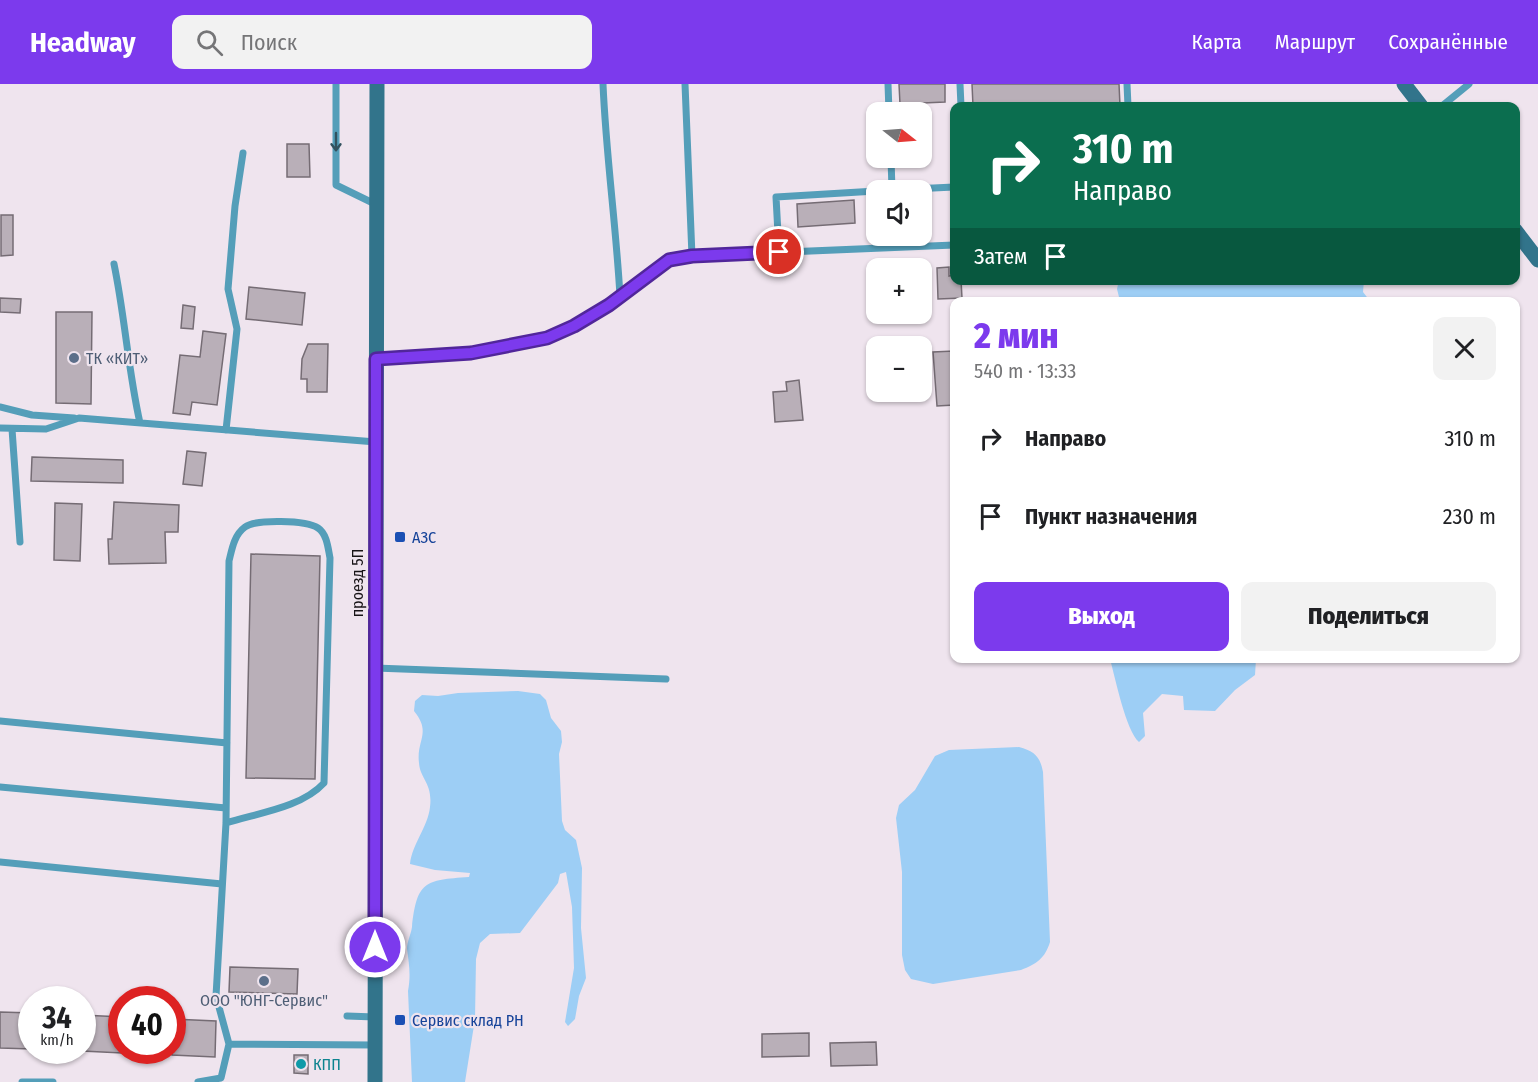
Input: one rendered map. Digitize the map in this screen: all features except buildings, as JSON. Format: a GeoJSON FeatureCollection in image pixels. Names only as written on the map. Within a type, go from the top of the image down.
{"type":"FeatureCollection","features":[{"type":"Feature","properties":{"kind":"street","name":"проезд 5П"},"geometry":{"type":"LineString","coordinates":[[375,1082],[377,84]]}},
{"type":"Feature","properties":{"kind":"street"},"geometry":{"type":"LineString","coordinates":[[1404,84],[1418,102]]}},
{"type":"Feature","properties":{"kind":"street"},"geometry":{"type":"LineString","coordinates":[[1520,237],[1538,260]]}},
{"type":"Feature","properties":{"kind":"lane"},"geometry":{"type":"LineString","coordinates":[[336,84],[336,185],[378,205]]}},
{"type":"Feature","properties":{"kind":"lane"},"geometry":{"type":"LineString","coordinates":[[603,84],[606,142],[615,205],[620,296]]}},
{"type":"Feature","properties":{"kind":"lane"},"geometry":{"type":"LineString","coordinates":[[685,84],[692,256]]}},
{"type":"Feature","properties":{"kind":"lane"},"geometry":{"type":"LineString","coordinates":[[888,84],[889,102]]}},
{"type":"Feature","properties":{"kind":"lane"},"geometry":{"type":"LineString","coordinates":[[960,84],[961,102]]}},
{"type":"Feature","properties":{"kind":"lane"},"geometry":{"type":"LineString","coordinates":[[1127,84],[1128,102]]}},
{"type":"Feature","properties":{"kind":"lane"},"geometry":{"type":"LineString","coordinates":[[1447,102],[1469,84]]}},
{"type":"Feature","properties":{"kind":"lane"},"geometry":{"type":"LineString","coordinates":[[226,430],[237,329],[228,289],[235,206],[243,153]]}},
{"type":"Feature","properties":{"kind":"lane"},"geometry":{"type":"LineString","coordinates":[[932,188],[950,187]]}},
{"type":"Feature","properties":{"kind":"lane"},"geometry":{"type":"LineString","coordinates":[[779,252],[776,197],[866,192]]}},
{"type":"Feature","properties":{"kind":"lane"},"geometry":{"type":"LineString","coordinates":[[376,359],[471,353],[547,338],[574,326],[669,260],[692,256],[950,245]]}},
{"type":"Feature","properties":{"kind":"lane"},"geometry":{"type":"LineString","coordinates":[[114,264],[126,323],[129,373],[141,423]]}},
{"type":"Feature","properties":{"kind":"lane"},"geometry":{"type":"LineString","coordinates":[[0,407],[32,415],[376,442]]}},
{"type":"Feature","properties":{"kind":"lane"},"geometry":{"type":"LineString","coordinates":[[0,428],[46,429],[79,418]]}},
{"type":"Feature","properties":{"kind":"lane"},"geometry":{"type":"LineString","coordinates":[[12,429],[20,542]]}},
{"type":"Feature","properties":{"kind":"lane"},"geometry":{"type":"LineString","coordinates":[[198,1082],[221,1080],[229,1044],[216,996],[226,823],[229,561],[233,542],[244,528],[257,522],[303,523],[319,528],[327,539],[330,558],[324,783],[316,792],[296,802],[226,823]]}},
{"type":"Feature","properties":{"kind":"lane"},"geometry":{"type":"LineString","coordinates":[[375,668],[666,679]]}},
{"type":"Feature","properties":{"kind":"lane"},"geometry":{"type":"LineString","coordinates":[[0,721],[227,743]]}},
{"type":"Feature","properties":{"kind":"lane"},"geometry":{"type":"LineString","coordinates":[[0,787],[226,808]]}},
{"type":"Feature","properties":{"kind":"lane"},"geometry":{"type":"LineString","coordinates":[[0,862],[222,884]]}},
{"type":"Feature","properties":{"kind":"lane"},"geometry":{"type":"LineString","coordinates":[[347,1016],[375,1017]]}},
{"type":"Feature","properties":{"kind":"lane"},"geometry":{"type":"LineString","coordinates":[[229,1044],[375,1045]]}},
{"type":"Feature","properties":{"kind":"lane"},"geometry":{"type":"LineString","coordinates":[[22,1082],[53,1082]]}},
{"type":"Feature","properties":{"kind":"water"},"geometry":{"type":"Polygon","coordinates":[[[1118,285],[1364,285],[1363,292],[1367,297],[1119,297],[1118,285]]]}},
{"type":"Feature","properties":{"kind":"water"},"geometry":{"type":"Polygon","coordinates":[[[1111,663],[1256,663],[1255,675],[1235,690],[1215,711],[1184,710],[1183,696],[1162,694],[1143,713],[1145,736],[1139,742],[1125,716],[1111,663]]]}},
{"type":"Feature","properties":{"kind":"water"},"geometry":{"type":"Polygon","coordinates":[[[518,691],[540,694],[546,700],[551,718],[561,731],[562,742],[559,754],[562,821],[565,830],[576,840],[582,868],[581,928],[586,978],[579,996],[575,1019],[568,1026],[565,1022],[574,968],[572,907],[566,872],[560,874],[558,883],[520,933],[490,934],[480,943],[476,959],[475,1019],[465,1082],[412,1082],[407,949],[417,901],[420,892],[433,882],[469,877],[470,873],[435,870],[410,864],[430,807],[430,792],[419,763],[423,731],[414,711],[415,701],[422,695],[518,691]]]}},
{"type":"Feature","properties":{"kind":"water"},"geometry":{"type":"Polygon","coordinates":[[[1019,747],[1036,755],[1043,772],[1050,942],[1048,948],[1040,960],[1021,970],[933,984],[911,979],[905,970],[902,955],[902,872],[896,818],[899,805],[915,790],[935,756],[949,750],[1019,747]]]}},
{"type":"Feature","properties":{"kind":"place","name":"ТК «КИТ»"},"geometry":{"type":"Point","coordinates":[74,358]}},
{"type":"Feature","properties":{"kind":"place","name":"АЗС"},"geometry":{"type":"Point","coordinates":[400,537]}},
{"type":"Feature","properties":{"kind":"place","name":"ООО \"ЮНГ-Сервис\""},"geometry":{"type":"Point","coordinates":[264,981]}},
{"type":"Feature","properties":{"kind":"place","name":"Сервис склад РН"},"geometry":{"type":"Point","coordinates":[400,1020]}},
{"type":"Feature","properties":{"kind":"place","name":"КПП"},"geometry":{"type":"Point","coordinates":[301,1064]}},
{"type":"Feature","properties":{"kind":"route"},"geometry":{"type":"LineString","coordinates":[[375,947],[376,359],[438,357],[471,353],[547,338],[574,326],[609,305],[669,260],[692,256],[779,252]]}}]}
